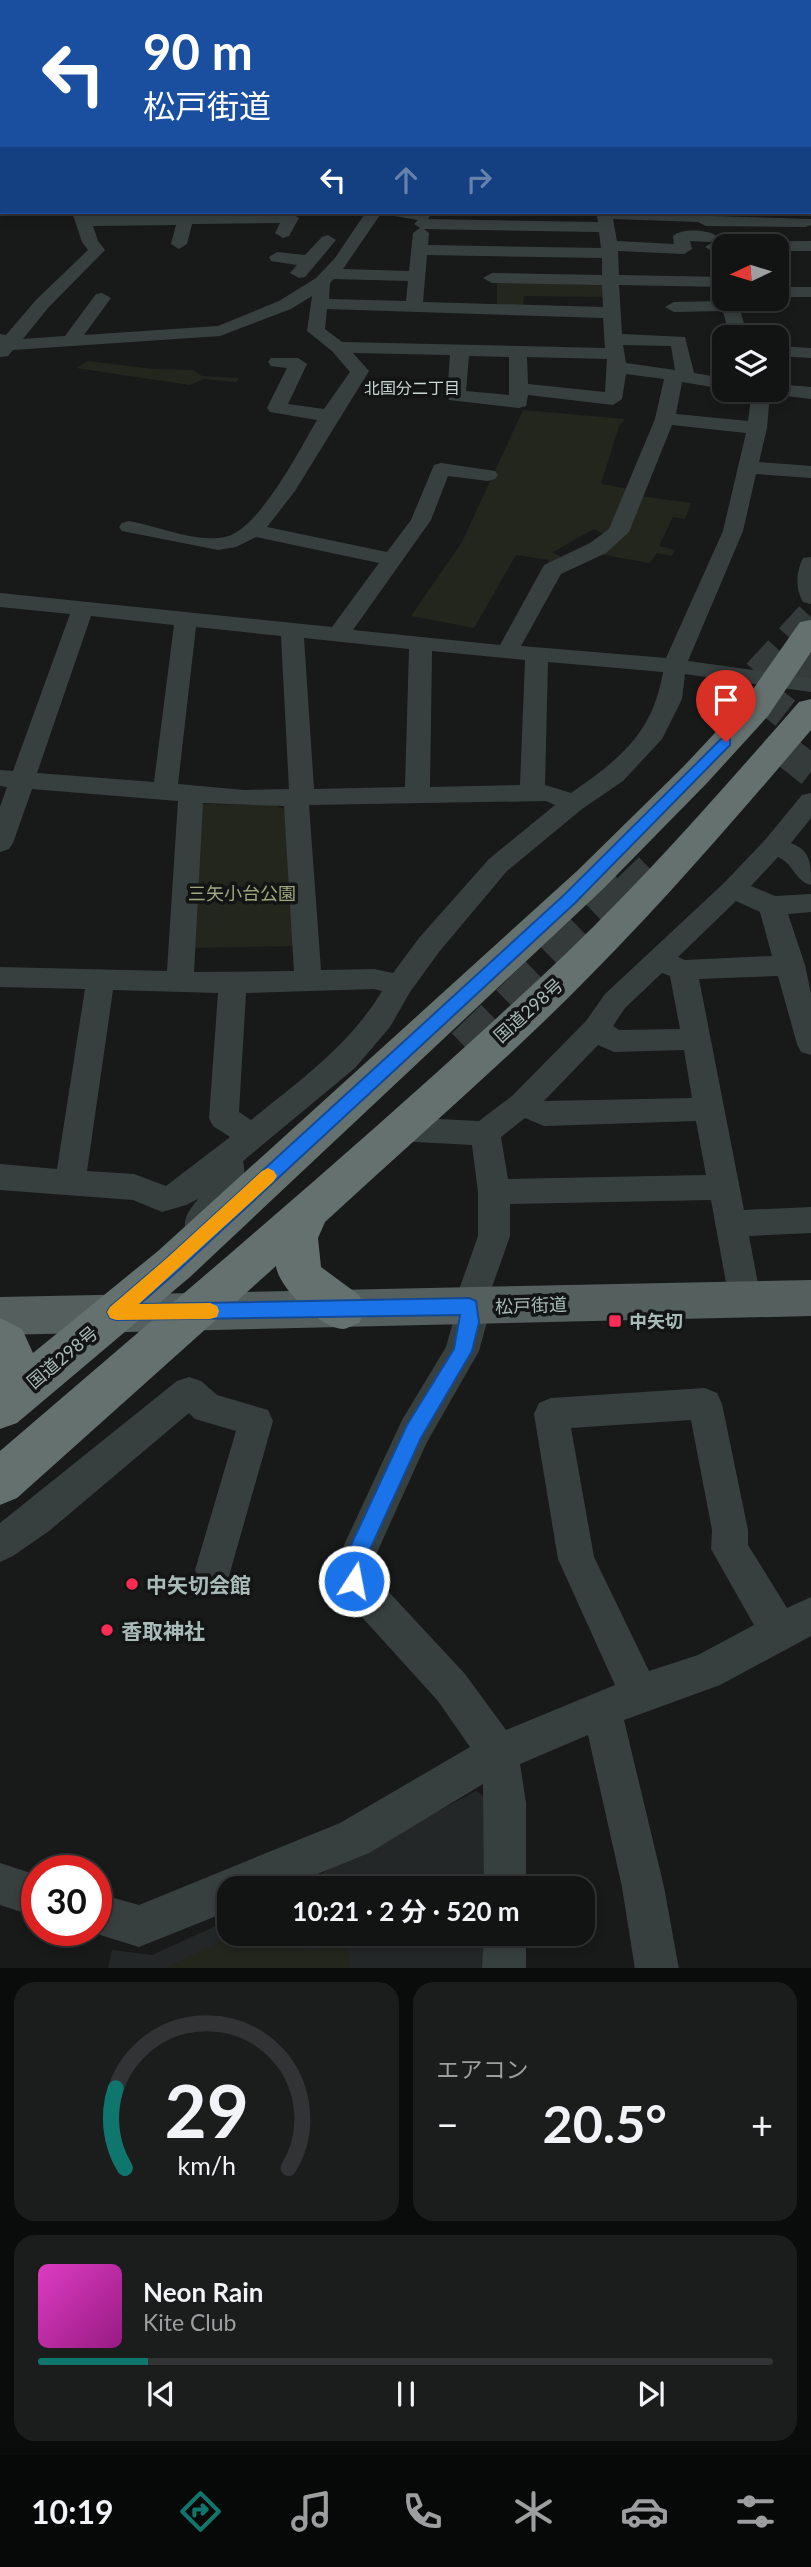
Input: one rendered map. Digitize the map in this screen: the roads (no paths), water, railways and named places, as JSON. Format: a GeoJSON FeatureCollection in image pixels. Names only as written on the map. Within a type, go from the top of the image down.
{"type":"FeatureCollection","features":[{"type":"Feature","properties":{"kind":"highway","name":"国道298号"},"geometry":{"type":"LineString","coordinates":[[0,1408],[200,1238],[599,871],[704,766],[756,709],[794,682],[811,629]]}},
{"type":"Feature","properties":{"kind":"highway","name":"国道298号"},"geometry":{"type":"LineString","coordinates":[[0,1482],[309,1210],[554,988],[738,794],[811,709]]}},
{"type":"Feature","properties":{"kind":"highway"},"geometry":{"type":"LineString","coordinates":[[367,1084],[490,940],[568,869],[726,710]]}},
{"type":"Feature","properties":{"kind":"highway"},"geometry":{"type":"LineString","coordinates":[[456,1076],[548,1017],[800,787]]}},
{"type":"Feature","properties":{"kind":"highway"},"geometry":{"type":"LineString","coordinates":[[309,1210],[296,1238],[299,1272],[303,1280],[343,1309]]}},
{"type":"Feature","properties":{"kind":"highway"},"geometry":{"type":"LineString","coordinates":[[0,1338],[5,1341],[11,1354],[9,1373],[0,1391]]}},
{"type":"Feature","properties":{"kind":"main road","name":"松戸街道"},"geometry":{"type":"LineString","coordinates":[[0,1316],[811,1298]]}},
{"type":"Feature","properties":{"kind":"street"},"geometry":{"type":"LineString","coordinates":[[3,346],[97,250],[81,216],[194,217],[235,225],[287,226],[306,217],[307,214]]}},
{"type":"Feature","properties":{"kind":"street"},"geometry":{"type":"LineString","coordinates":[[129,527],[221,543],[237,541],[260,524],[281,497],[329,416],[360,371],[338,347],[316,331],[320,304],[332,272],[372,214]]}},
{"type":"Feature","properties":{"kind":"street"},"geometry":{"type":"LineString","coordinates":[[406,214],[492,225],[605,218],[707,227],[811,246]]}},
{"type":"Feature","properties":{"kind":"street"},"geometry":{"type":"LineString","coordinates":[[179,244],[194,217]]}},
{"type":"Feature","properties":{"kind":"street"},"geometry":{"type":"LineString","coordinates":[[414,307],[423,217]]}},
{"type":"Feature","properties":{"kind":"street"},"geometry":{"type":"LineString","coordinates":[[521,389],[613,398],[615,354],[610,313],[610,249],[605,218]]}},
{"type":"Feature","properties":{"kind":"street"},"geometry":{"type":"LineString","coordinates":[[419,250],[684,249],[681,236],[707,227],[804,220]]}},
{"type":"Feature","properties":{"kind":"street"},"geometry":{"type":"LineString","coordinates":[[460,350],[456,396],[519,402],[521,389],[518,351],[494,330],[492,225]]}},
{"type":"Feature","properties":{"kind":"street"},"geometry":{"type":"LineString","coordinates":[[707,227],[712,259]]}},
{"type":"Feature","properties":{"kind":"street"},"geometry":{"type":"LineString","coordinates":[[307,264],[328,240]]}},
{"type":"Feature","properties":{"kind":"street"},"geometry":{"type":"LineString","coordinates":[[277,257],[332,272],[418,276]]}},
{"type":"Feature","properties":{"kind":"street"},"geometry":{"type":"LineString","coordinates":[[660,262],[712,272]]}},
{"type":"Feature","properties":{"kind":"street"},"geometry":{"type":"LineString","coordinates":[[3,346],[220,331],[285,305],[332,272]]}},
{"type":"Feature","properties":{"kind":"street"},"geometry":{"type":"LineString","coordinates":[[492,278],[609,280],[712,272]]}},
{"type":"Feature","properties":{"kind":"street"},"geometry":{"type":"LineString","coordinates":[[789,292],[811,292]]}},
{"type":"Feature","properties":{"kind":"street"},"geometry":{"type":"LineString","coordinates":[[70,342],[102,298]]}},
{"type":"Feature","properties":{"kind":"street"},"geometry":{"type":"LineString","coordinates":[[320,304],[414,307],[460,350]]}},
{"type":"Feature","properties":{"kind":"street"},"geometry":{"type":"LineString","coordinates":[[674,307],[712,304]]}},
{"type":"Feature","properties":{"kind":"street"},"geometry":{"type":"LineString","coordinates":[[379,348],[384,306]]}},
{"type":"Feature","properties":{"kind":"street"},"geometry":{"type":"LineString","coordinates":[[518,351],[551,331],[610,313]]}},
{"type":"Feature","properties":{"kind":"street"},"geometry":{"type":"LineString","coordinates":[[338,347],[379,348],[437,328],[551,331],[680,376],[712,381]]}},
{"type":"Feature","properties":{"kind":"street"},"geometry":{"type":"LineString","coordinates":[[460,350],[494,330]]}},
{"type":"Feature","properties":{"kind":"street"},"geometry":{"type":"LineString","coordinates":[[507,652],[552,570],[598,548],[618,532],[665,419],[680,376],[679,341],[615,354]]}},
{"type":"Feature","properties":{"kind":"street"},"geometry":{"type":"LineString","coordinates":[[789,352],[811,354]]}},
{"type":"Feature","properties":{"kind":"street"},"geometry":{"type":"LineString","coordinates":[[277,362],[298,364],[277,408],[329,416]]}},
{"type":"Feature","properties":{"kind":"street"},"geometry":{"type":"LineString","coordinates":[[789,391],[811,393]]}},
{"type":"Feature","properties":{"kind":"street"},"geometry":{"type":"LineString","coordinates":[[0,1177],[134,1187],[143,1189],[151,1197],[172,1199],[253,1137],[345,1060],[380,1019],[400,985],[435,937],[498,865],[573,803],[626,764],[653,734],[670,699],[675,666],[684,640],[726,551],[749,467],[760,402]]}},
{"type":"Feature","properties":{"kind":"street"},"geometry":{"type":"LineString","coordinates":[[665,419],[757,428]]}},
{"type":"Feature","properties":{"kind":"street"},"geometry":{"type":"LineString","coordinates":[[749,467],[811,472]]}},
{"type":"Feature","properties":{"kind":"street"},"geometry":{"type":"LineString","coordinates":[[339,634],[421,520],[441,468],[488,475]]}},
{"type":"Feature","properties":{"kind":"street"},"geometry":{"type":"LineString","coordinates":[[250,530],[393,560]]}},
{"type":"Feature","properties":{"kind":"street"},"geometry":{"type":"LineString","coordinates":[[811,563],[808,577],[811,597]]}},
{"type":"Feature","properties":{"kind":"street"},"geometry":{"type":"LineString","coordinates":[[0,600],[537,655],[675,666],[794,682]]}},
{"type":"Feature","properties":{"kind":"street"},"geometry":{"type":"LineString","coordinates":[[0,843],[11,779],[82,610]]}},
{"type":"Feature","properties":{"kind":"street"},"geometry":{"type":"LineString","coordinates":[[180,980],[178,794],[186,620]]}},
{"type":"Feature","properties":{"kind":"street"},"geometry":{"type":"LineString","coordinates":[[292,629],[308,980]]}},
{"type":"Feature","properties":{"kind":"street"},"geometry":{"type":"LineString","coordinates":[[417,796],[421,643]]}},
{"type":"Feature","properties":{"kind":"street"},"geometry":{"type":"LineString","coordinates":[[532,793],[537,655]]}},
{"type":"Feature","properties":{"kind":"street"},"geometry":{"type":"LineString","coordinates":[[11,779],[178,794],[299,797],[532,793],[557,795],[573,803]]}},
{"type":"Feature","properties":{"kind":"street"},"geometry":{"type":"LineString","coordinates":[[397,1129],[456,1135],[485,1133],[505,1120],[596,1029],[615,1002],[671,965],[733,889],[775,846],[800,787]]}},
{"type":"Feature","properties":{"kind":"street"},"geometry":{"type":"LineString","coordinates":[[775,846],[795,854],[810,874]]}},
{"type":"Feature","properties":{"kind":"street"},"geometry":{"type":"LineString","coordinates":[[733,889],[772,906],[811,903]]}},
{"type":"Feature","properties":{"kind":"street"},"geometry":{"type":"LineString","coordinates":[[772,906],[797,966],[811,1044]]}},
{"type":"Feature","properties":{"kind":"street"},"geometry":{"type":"LineString","coordinates":[[671,965],[797,966]]}},
{"type":"Feature","properties":{"kind":"street"},"geometry":{"type":"LineString","coordinates":[[671,965],[695,1039],[745,1299]]}},
{"type":"Feature","properties":{"kind":"street"},"geometry":{"type":"LineString","coordinates":[[0,977],[233,983],[374,979],[400,985]]}},
{"type":"Feature","properties":{"kind":"street"},"geometry":{"type":"LineString","coordinates":[[70,1182],[101,979]]}},
{"type":"Feature","properties":{"kind":"street"},"geometry":{"type":"LineString","coordinates":[[233,983],[224,1118],[253,1137]]}},
{"type":"Feature","properties":{"kind":"street"},"geometry":{"type":"LineString","coordinates":[[596,1029],[614,1041],[695,1039]]}},
{"type":"Feature","properties":{"kind":"street"},"geometry":{"type":"LineString","coordinates":[[523,1104],[544,1114],[710,1109]]}},
{"type":"Feature","properties":{"kind":"street"},"geometry":{"type":"LineString","coordinates":[[485,1133],[494,1192],[494,1236],[469,1307],[470,1322],[463,1351],[414,1431],[356,1558],[354,1581],[376,1609],[423,1654],[466,1704],[496,1754],[504,1792],[505,1876]]}},
{"type":"Feature","properties":{"kind":"street"},"geometry":{"type":"LineString","coordinates":[[200,1238],[200,1220],[231,1177],[227,1157]]}},
{"type":"Feature","properties":{"kind":"street"},"geometry":{"type":"LineString","coordinates":[[494,1192],[724,1187]]}},
{"type":"Feature","properties":{"kind":"street"},"geometry":{"type":"LineString","coordinates":[[731,1224],[811,1220]]}},
{"type":"Feature","properties":{"kind":"street"},"geometry":{"type":"LineString","coordinates":[[0,1544],[36,1519],[189,1392],[206,1408],[256,1422],[214,1570]]}},
{"type":"Feature","properties":{"kind":"street"},"geometry":{"type":"LineString","coordinates":[[262,1876],[354,1838],[496,1754],[602,1709],[706,1671],[795,1624],[729,1549],[730,1530],[705,1404],[551,1414],[576,1559],[640,1694]]}},
{"type":"Feature","properties":{"kind":"street"},"geometry":{"type":"LineString","coordinates":[[602,1709],[643,1887],[657,1968]]}},
{"type":"Feature","properties":{"kind":"street"},"geometry":{"type":"LineString","coordinates":[[0,1884],[21,1891]]}},
{"type":"Feature","properties":{"kind":"street"},"geometry":{"type":"LineString","coordinates":[[112,1918],[139,1926],[217,1895]]}},
{"type":"Feature","properties":{"kind":"street"},"geometry":{"type":"LineString","coordinates":[[504,1968],[505,1946]]}},
{"type":"Feature","properties":{"kind":"tunnel"},"geometry":{"type":"LineString","coordinates":[[726,710],[811,617]]}},
{"type":"Feature","properties":{"kind":"tunnel"},"geometry":{"type":"LineString","coordinates":[[763,716],[811,654]]}},
{"type":"Feature","properties":{"kind":"tunnel"},"geometry":{"type":"LineString","coordinates":[[789,774],[811,746]]}},
{"type":"Feature","properties":{"kind":"tunnel"},"geometry":{"type":"LineString","coordinates":[[627,891],[659,860]]}},
{"type":"Feature","properties":{"kind":"tunnel"},"geometry":{"type":"LineString","coordinates":[[466,1048],[629,890]]}},
{"type":"Feature","properties":{"kind":"place","name":"中矢切"},"geometry":{"type":"Point","coordinates":[615,1321]}},
{"type":"Feature","properties":{"kind":"place","name":"中矢切会館"},"geometry":{"type":"Point","coordinates":[132,1584]}},
{"type":"Feature","properties":{"kind":"place","name":"香取神社"},"geometry":{"type":"Point","coordinates":[107,1630]}},
{"type":"Feature","properties":{"kind":"district","name":"北国分二丁目"},"geometry":{"type":"Point","coordinates":[412,387]}},
{"type":"Feature","properties":{"kind":"park label","name":"三矢小台公園"},"geometry":{"type":"Point","coordinates":[242,893]}}]}
